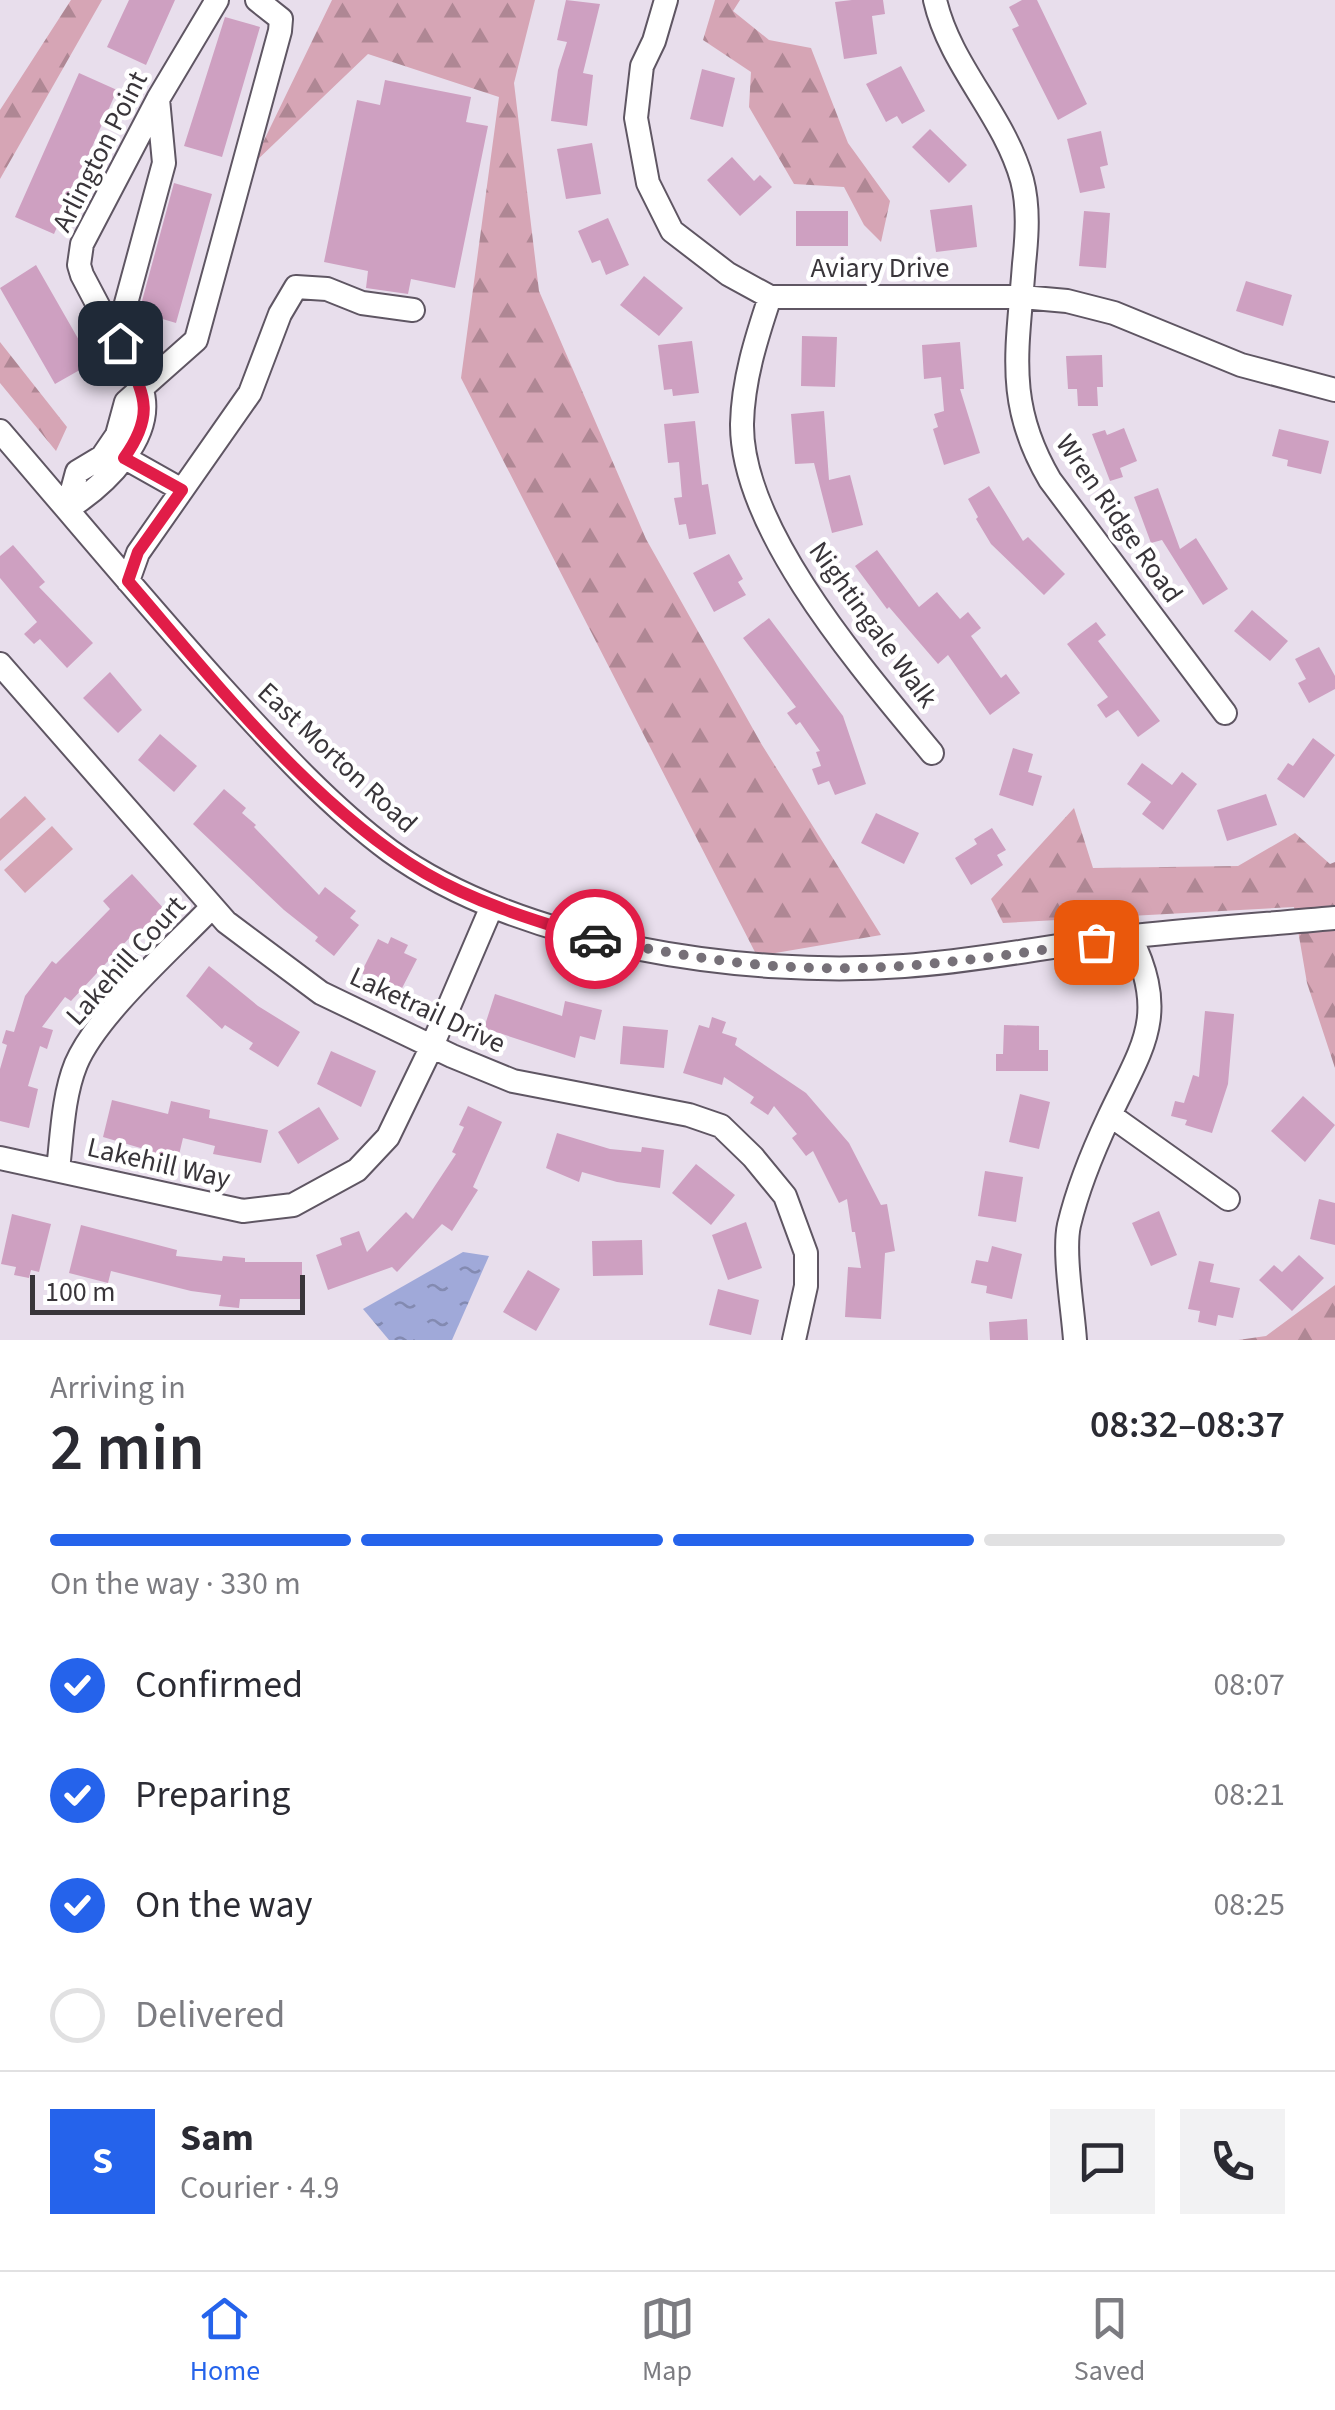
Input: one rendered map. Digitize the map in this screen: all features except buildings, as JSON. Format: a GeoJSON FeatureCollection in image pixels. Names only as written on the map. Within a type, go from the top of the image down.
{"type":"FeatureCollection","features":[{"type":"Feature","properties":{"kind":"street","name":"Arlington Point"},"geometry":{"type":"LineString","coordinates":[[141,387],[82,275],[79,252],[158,100],[217,0]]}},
{"type":"Feature","properties":{"kind":"street"},"geometry":{"type":"LineString","coordinates":[[67,509],[92,494],[145,413],[146,399],[141,387],[154,381],[196,340],[280,31],[281,19],[257,0]]}},
{"type":"Feature","properties":{"kind":"street","name":"Aviary Drive"},"geometry":{"type":"LineString","coordinates":[[666,0],[642,66],[636,118],[648,183],[672,231],[728,274],[770,297],[1068,301],[1114,313],[1241,365],[1335,390]]}},
{"type":"Feature","properties":{"kind":"street","name":"Wren Ridge Road"},"geometry":{"type":"LineString","coordinates":[[936,0],[956,57],[1008,144],[1022,181],[1028,224],[1016,389],[1034,452],[1050,480],[1224,713]]}},
{"type":"Feature","properties":{"kind":"street"},"geometry":{"type":"LineString","coordinates":[[120,343],[125,307],[164,163],[158,100]]}},
{"type":"Feature","properties":{"kind":"street"},"geometry":{"type":"LineString","coordinates":[[128,581],[138,552],[250,393],[280,314],[296,287],[327,289],[362,303],[413,310]]}},
{"type":"Feature","properties":{"kind":"street","name":"Nightingale Walk"},"geometry":{"type":"LineString","coordinates":[[770,297],[748,365],[742,426],[748,473],[766,517],[800,580],[932,753]]}},
{"type":"Feature","properties":{"kind":"street","name":"East Morton Road"},"geometry":{"type":"LineString","coordinates":[[0,431],[279,752],[360,828],[427,874],[492,906],[594,938],[700,959],[794,968],[900,967],[1130,936],[1335,918]]}},
{"type":"Feature","properties":{"kind":"street"},"geometry":{"type":"LineString","coordinates":[[116,453],[182,490]]}},
{"type":"Feature","properties":{"kind":"street","name":"Laketrail Drive"},"geometry":{"type":"LineString","coordinates":[[3,673],[226,922],[321,993],[513,1081],[689,1114],[722,1126],[785,1196],[806,1253],[806,1286],[794,1340]]}},
{"type":"Feature","properties":{"kind":"street","name":"Lakehill Way"},"geometry":{"type":"LineString","coordinates":[[0,1158],[243,1212],[294,1205],[358,1170],[388,1137],[492,906]]}},
{"type":"Feature","properties":{"kind":"street","name":"Lakehill Court"},"geometry":{"type":"LineString","coordinates":[[58,1170],[67,1097],[76,1063],[98,1026],[212,907]]}},
{"type":"Feature","properties":{"kind":"street"},"geometry":{"type":"LineString","coordinates":[[1075,1340],[1068,1230],[1085,1172],[1139,1062],[1148,1024],[1147,981],[1130,936]]}},
{"type":"Feature","properties":{"kind":"street"},"geometry":{"type":"LineString","coordinates":[[1110,1115],[1228,1199]]}},
{"type":"Feature","properties":{"kind":"green space"},"geometry":{"type":"Polygon","coordinates":[[[71,0],[102,0],[0,179],[0,110],[71,0]]]}},
{"type":"Feature","properties":{"kind":"green space"},"geometry":{"type":"Polygon","coordinates":[[[332,0],[535,0],[514,83],[539,291],[646,539],[762,745],[881,935],[757,956],[461,378],[499,97],[368,54],[252,165],[332,0]]]}},
{"type":"Feature","properties":{"kind":"green space"},"geometry":{"type":"Polygon","coordinates":[[[715,0],[740,0],[733,11],[769,40],[811,48],[848,143],[890,201],[881,242],[864,225],[844,187],[794,184],[749,107],[751,72],[703,40],[715,0]]]}},
{"type":"Feature","properties":{"kind":"green space"},"geometry":{"type":"Polygon","coordinates":[[[0,342],[67,427],[56,451],[0,383],[0,342]]]}},
{"type":"Feature","properties":{"kind":"green space"},"geometry":{"type":"Polygon","coordinates":[[[25,796],[46,819],[0,861],[0,819],[25,796]]]}},
{"type":"Feature","properties":{"kind":"green space"},"geometry":{"type":"Polygon","coordinates":[[[1074,808],[1093,868],[1238,866],[1295,833],[1330,864],[1335,862],[1335,1068],[1307,983],[1294,907],[1003,923],[991,899],[1074,808]]]}},
{"type":"Feature","properties":{"kind":"green space"},"geometry":{"type":"Polygon","coordinates":[[[52,826],[73,849],[25,893],[4,870],[52,826]]]}},
{"type":"Feature","properties":{"kind":"green space"},"geometry":{"type":"Polygon","coordinates":[[[1335,1285],[1335,1340],[1238,1340],[1266,1336],[1335,1285]]]}},
{"type":"Feature","properties":{"kind":"water"},"geometry":{"type":"Polygon","coordinates":[[[463,1252],[489,1256],[452,1340],[389,1340],[363,1309],[463,1252]]]}},
{"type":"Feature","properties":{"kind":"way so far"},"geometry":{"type":"LineString","coordinates":[[595,939],[700,959],[794,968],[900,967],[1096,942]]}},
{"type":"Feature","properties":{"kind":"route"},"geometry":{"type":"LineString","coordinates":[[120,343],[146,399],[145,413],[124,458],[182,490],[138,552],[128,581],[279,752],[360,828],[463,894],[595,939]]}}]}
